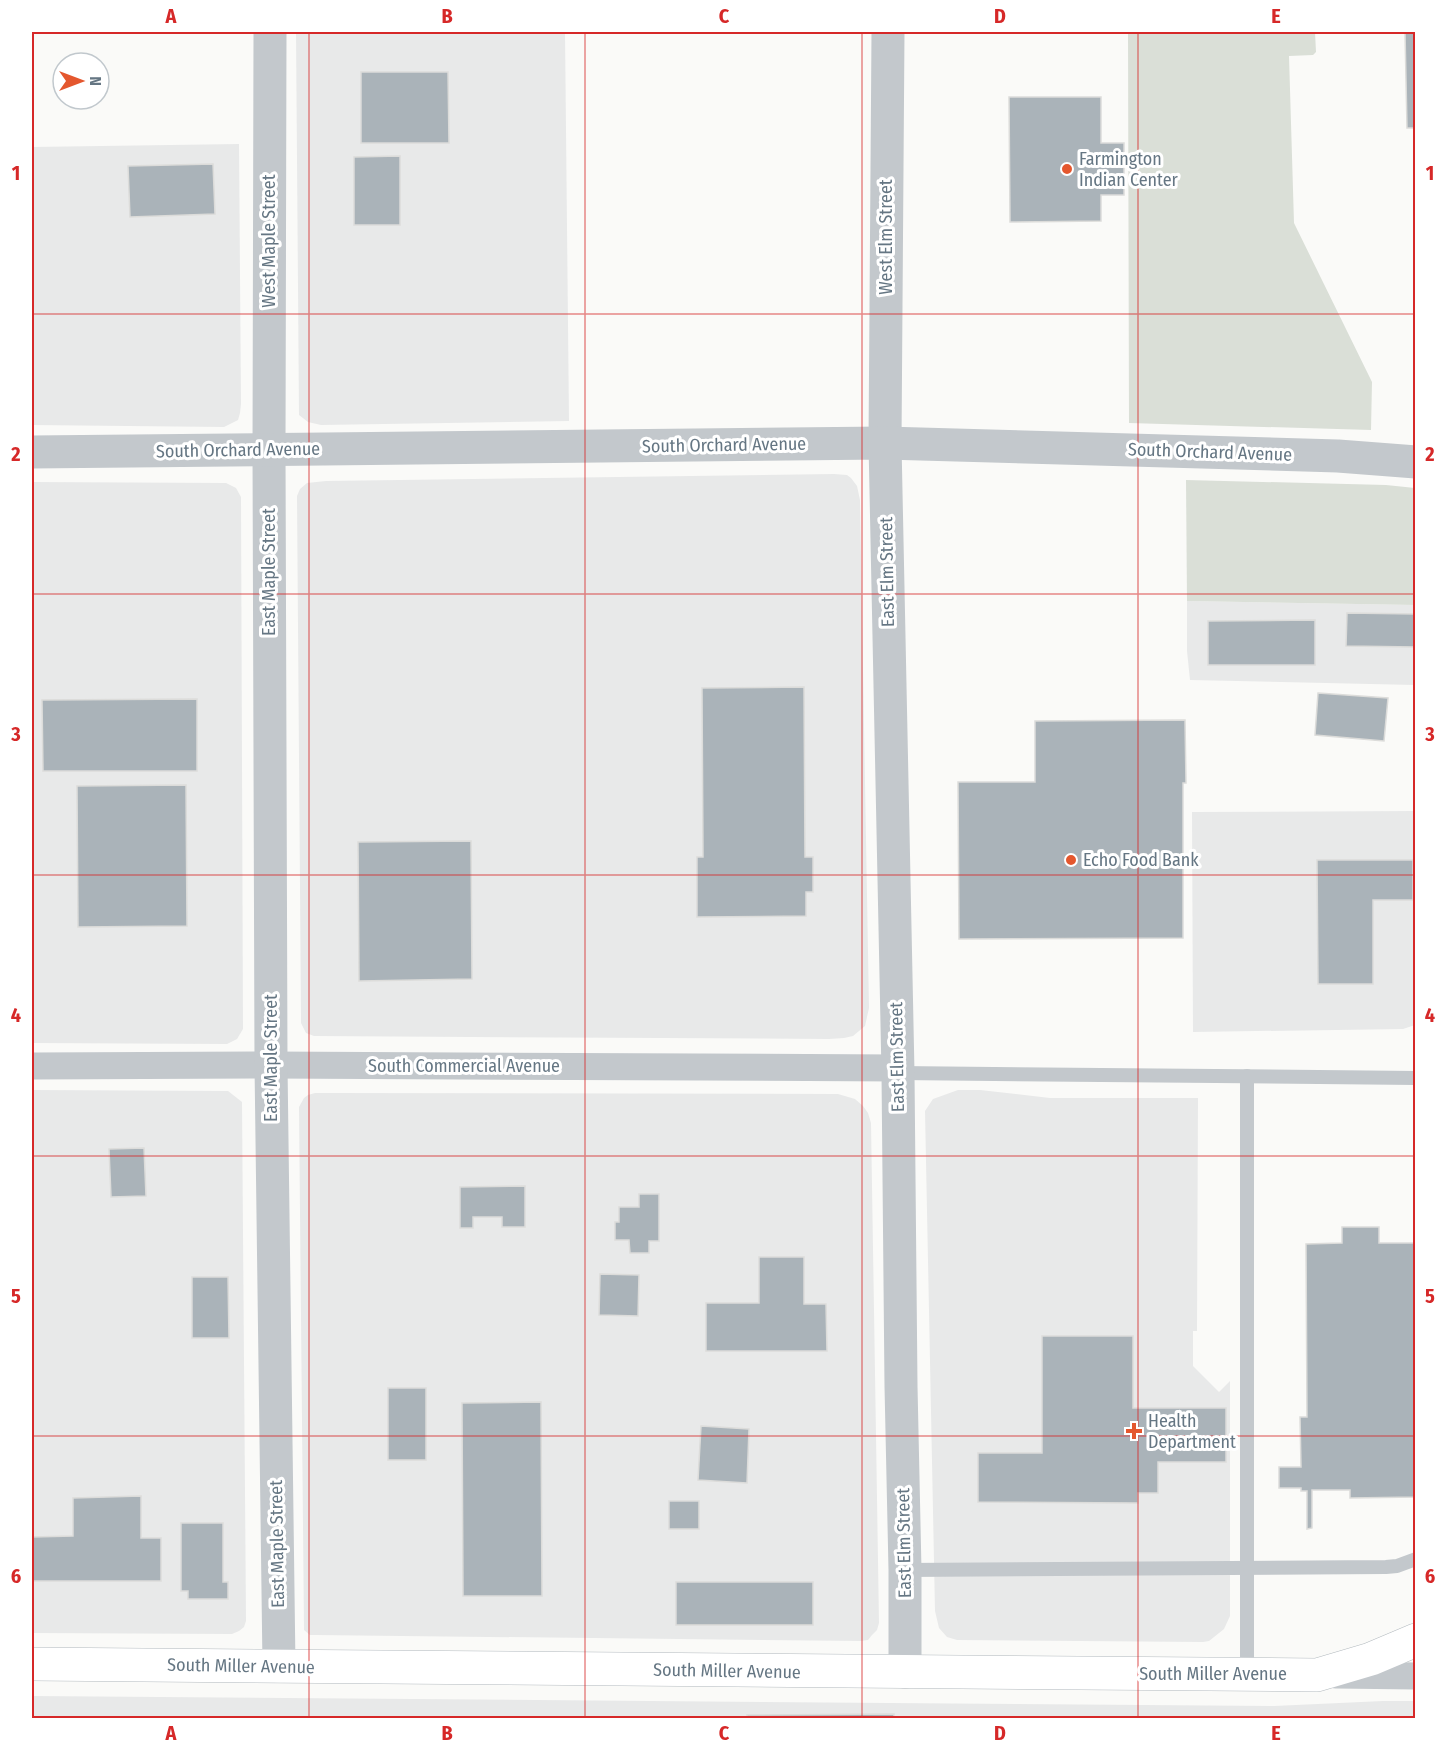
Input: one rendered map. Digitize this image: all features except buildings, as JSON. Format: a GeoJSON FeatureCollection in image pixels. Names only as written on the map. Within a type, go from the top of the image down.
{"type":"FeatureCollection","features":[{"type":"Feature","properties":{"kind":"main road","name":"South Miller Avenue"},"geometry":{"type":"LineString","coordinates":[[32,1664],[1317,1675],[1371,1659],[1416,1640]]}},
{"type":"Feature","properties":{"kind":"street","name":"West Maple Street"},"geometry":{"type":"LineString","coordinates":[[269,450],[270,32]]}},
{"type":"Feature","properties":{"kind":"street","name":"West Elm Street"},"geometry":{"type":"LineString","coordinates":[[885,443],[888,32]]}},
{"type":"Feature","properties":{"kind":"street","name":"South Orchard Avenue"},"geometry":{"type":"LineString","coordinates":[[32,452],[885,443],[1338,456],[1416,462]]}},
{"type":"Feature","properties":{"kind":"street","name":"East Elm Street"},"geometry":{"type":"LineString","coordinates":[[885,443],[905,1672]]}},
{"type":"Feature","properties":{"kind":"street","name":"East Maple Street"},"geometry":{"type":"LineString","coordinates":[[269,450],[271,1065],[279,1666]]}},
{"type":"Feature","properties":{"kind":"street","name":"South Commercial Avenue"},"geometry":{"type":"LineString","coordinates":[[32,1066],[271,1065],[897,1070]]}},
{"type":"Feature","properties":{"kind":"street"},"geometry":{"type":"LineString","coordinates":[[1317,1675],[1416,1676]]}},
{"type":"Feature","properties":{"kind":"lane"},"geometry":{"type":"LineString","coordinates":[[897,1070],[1416,1078]]}},
{"type":"Feature","properties":{"kind":"lane"},"geometry":{"type":"LineString","coordinates":[[1247,1076],[1247,1675]]}},
{"type":"Feature","properties":{"kind":"lane"},"geometry":{"type":"LineString","coordinates":[[905,1570],[1386,1567],[1397,1566],[1416,1559]]}},
{"type":"Feature","properties":{"kind":"shaded area"},"geometry":{"type":"Polygon","coordinates":[[[296,32],[565,32],[569,421],[321,425],[308,422],[299,415],[296,32]]]}},
{"type":"Feature","properties":{"kind":"shaded area"},"geometry":{"type":"Polygon","coordinates":[[[1128,32],[1315,32],[1316,52],[1313,55],[1289,56],[1294,223],[1372,382],[1371,430],[1129,423],[1128,32]]]}},
{"type":"Feature","properties":{"kind":"shaded area"},"geometry":{"type":"Polygon","coordinates":[[[239,144],[241,404],[238,420],[224,427],[32,425],[32,147],[239,144]]]}},
{"type":"Feature","properties":{"kind":"shaded area"},"geometry":{"type":"Polygon","coordinates":[[[847,475],[851,478],[857,486],[860,500],[869,1008],[865,1026],[853,1036],[829,1039],[314,1036],[306,1033],[301,1023],[297,496],[300,489],[307,483],[326,481],[847,475]]]}},
{"type":"Feature","properties":{"kind":"shaded area"},"geometry":{"type":"Polygon","coordinates":[[[1186,480],[1386,485],[1415,488],[1415,605],[1187,601],[1186,480]]]}},
{"type":"Feature","properties":{"kind":"shaded area"},"geometry":{"type":"Polygon","coordinates":[[[32,482],[226,483],[236,488],[241,497],[243,1029],[237,1039],[227,1044],[32,1043],[32,482]]]}},
{"type":"Feature","properties":{"kind":"shaded area"},"geometry":{"type":"Polygon","coordinates":[[[1187,601],[1415,605],[1415,685],[1190,680],[1187,651],[1187,601]]]}},
{"type":"Feature","properties":{"kind":"shaded area"},"geometry":{"type":"Polygon","coordinates":[[[1415,811],[1415,1025],[1403,1029],[1193,1032],[1192,812],[1415,811]]]}},
{"type":"Feature","properties":{"kind":"shaded area"},"geometry":{"type":"Polygon","coordinates":[[[32,1090],[228,1091],[242,1102],[246,1621],[244,1627],[232,1634],[32,1633],[32,1090]]]}},
{"type":"Feature","properties":{"kind":"shaded area"},"geometry":{"type":"Polygon","coordinates":[[[958,1090],[980,1090],[1050,1098],[1198,1098],[1197,1331],[1193,1331],[1193,1366],[1219,1392],[1230,1381],[1230,1616],[1224,1629],[1209,1641],[957,1640],[947,1637],[939,1628],[935,1611],[925,1111],[933,1099],[958,1090]]]}},
{"type":"Feature","properties":{"kind":"shaded area"},"geometry":{"type":"Polygon","coordinates":[[[315,1093],[838,1094],[855,1099],[863,1106],[871,1123],[879,1623],[877,1630],[868,1640],[310,1635],[304,1630],[299,1107],[304,1098],[315,1093]]]}},
{"type":"Feature","properties":{"kind":"shaded area"},"geometry":{"type":"Polygon","coordinates":[[[32,1696],[1274,1706],[1415,1701],[1416,1718],[32,1718],[32,1696]]]}},
{"type":"Feature","properties":{"kind":"place","name":"Farmington Indian Center"},"geometry":{"type":"Point","coordinates":[1067,169]}},
{"type":"Feature","properties":{"kind":"place","name":"Echo Food Bank"},"geometry":{"type":"Point","coordinates":[1071,860]}},
{"type":"Feature","properties":{"kind":"place","name":"Health Department"},"geometry":{"type":"Point","coordinates":[1134,1431]}}]}
